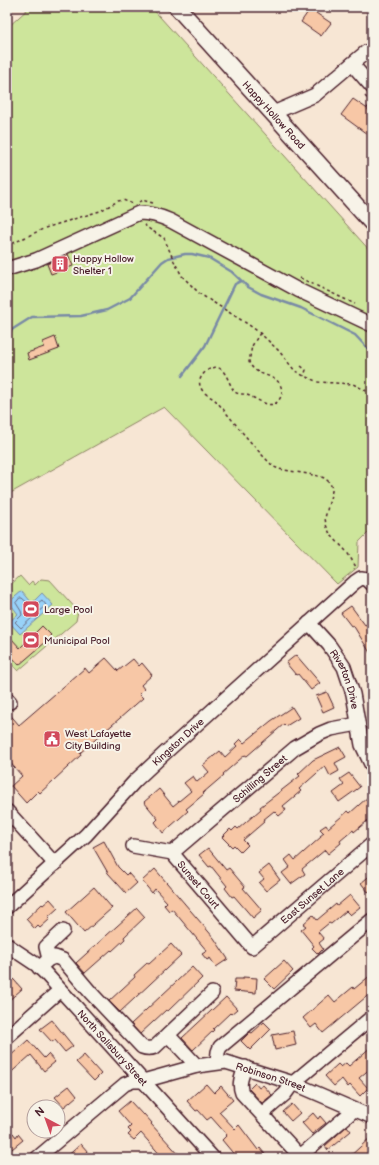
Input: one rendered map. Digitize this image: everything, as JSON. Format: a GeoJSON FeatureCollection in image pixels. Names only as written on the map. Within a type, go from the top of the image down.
{"type":"FeatureCollection","features":[{"type":"Feature","properties":{"kind":"main road","name":"Happy Hollow Road"},"geometry":{"type":"LineString","coordinates":[[177,7],[372,223]]}},
{"type":"Feature","properties":{"kind":"street"},"geometry":{"type":"LineString","coordinates":[[273,114],[315,95],[366,52],[369,51],[372,53]]}},
{"type":"Feature","properties":{"kind":"street"},"geometry":{"type":"LineString","coordinates":[[352,64],[372,87]]}},
{"type":"Feature","properties":{"kind":"street"},"geometry":{"type":"LineString","coordinates":[[7,269],[36,260],[139,213],[149,213],[171,221],[298,290],[372,325]]}},
{"type":"Feature","properties":{"kind":"street"},"geometry":{"type":"LineString","coordinates":[[353,577],[367,579],[372,584]]}},
{"type":"Feature","properties":{"kind":"street","name":"Kingston Drive"},"geometry":{"type":"LineString","coordinates":[[7,907],[56,864],[86,835],[135,781],[156,761],[309,623],[353,577]]}},
{"type":"Feature","properties":{"kind":"street","name":"Riverton Drive"},"geometry":{"type":"LineString","coordinates":[[309,623],[329,645],[344,667],[353,694],[362,745],[372,766]]}},
{"type":"Feature","properties":{"kind":"street","name":"Schilling Street"},"geometry":{"type":"LineString","coordinates":[[172,853],[295,748],[331,729],[358,724]]}},
{"type":"Feature","properties":{"kind":"street"},"geometry":{"type":"LineString","coordinates":[[7,811],[56,864]]}},
{"type":"Feature","properties":{"kind":"street","name":"East Sunset Lane"},"geometry":{"type":"LineString","coordinates":[[252,947],[372,844]]}},
{"type":"Feature","properties":{"kind":"street","name":"Sunset Court"},"geometry":{"type":"LineString","coordinates":[[133,846],[172,853],[252,947]]}},
{"type":"Feature","properties":{"kind":"street"},"geometry":{"type":"LineString","coordinates":[[217,1062],[220,1048],[372,920]]}},
{"type":"Feature","properties":{"kind":"street"},"geometry":{"type":"LineString","coordinates":[[49,959],[46,947],[63,931]]}},
{"type":"Feature","properties":{"kind":"street","name":"North Salisbury Street"},"geometry":{"type":"LineString","coordinates":[[7,944],[39,968],[213,1158]]}},
{"type":"Feature","properties":{"kind":"street"},"geometry":{"type":"LineString","coordinates":[[39,968],[49,959],[55,957],[63,960],[91,993],[146,1049],[155,1047],[212,993]]}},
{"type":"Feature","properties":{"kind":"street"},"geometry":{"type":"LineString","coordinates":[[7,1037],[60,990]]}},
{"type":"Feature","properties":{"kind":"street"},"geometry":{"type":"LineString","coordinates":[[76,1007],[91,993]]}},
{"type":"Feature","properties":{"kind":"street"},"geometry":{"type":"LineString","coordinates":[[262,1114],[285,1094],[293,1083],[372,1017]]}},
{"type":"Feature","properties":{"kind":"street"},"geometry":{"type":"LineString","coordinates":[[168,1035],[197,1066]]}},
{"type":"Feature","properties":{"kind":"street","name":"Robinson Street"},"geometry":{"type":"LineString","coordinates":[[37,1158],[125,1084],[217,1062],[226,1062],[245,1067],[293,1083],[372,1117]]}},
{"type":"Feature","properties":{"kind":"street"},"geometry":{"type":"LineString","coordinates":[[245,1067],[240,1082],[242,1093],[299,1157],[354,1110]]}},
{"type":"Feature","properties":{"kind":"path"},"geometry":{"type":"LineString","coordinates":[[367,108],[372,104]]}},
{"type":"Feature","properties":{"kind":"path"},"geometry":{"type":"LineString","coordinates":[[170,252],[182,276],[200,294],[260,333],[279,351],[295,371],[318,382],[353,384],[365,390],[372,397]]}},
{"type":"Feature","properties":{"kind":"path"},"geometry":{"type":"LineString","coordinates":[[260,333],[252,346],[249,362],[254,370],[275,378],[280,384],[282,394],[277,402],[268,405],[247,395],[238,394],[232,388],[225,374],[215,368],[203,374],[200,381],[201,388],[208,396],[216,400],[238,428],[274,467],[321,476],[330,484],[332,491],[325,518],[326,525],[330,534],[347,552],[356,567],[353,577]]}},
{"type":"Feature","properties":{"kind":"path"},"geometry":{"type":"LineString","coordinates":[[301,366],[306,370],[304,376]]}},
{"type":"Feature","properties":{"kind":"green space"},"geometry":{"type":"Polygon","coordinates":[[[30,7],[151,7],[372,253],[372,529],[359,542],[358,567],[337,584],[164,407],[7,495],[7,28],[30,7]]]}},
{"type":"Feature","properties":{"kind":"green space","name":"Municipal Pool"},"geometry":{"type":"Polygon","coordinates":[[[20,576],[28,585],[32,581],[35,585],[41,579],[50,580],[78,611],[76,621],[18,671],[7,659],[7,588],[20,576]]]}},
{"type":"Feature","properties":{"kind":"water","name":"Large Pool"},"geometry":{"type":"Polygon","coordinates":[[[22,591],[32,603],[42,593],[53,605],[20,634],[9,622],[18,614],[9,602],[22,591]]]}},
{"type":"Feature","properties":{"kind":"building"},"geometry":{"type":"Polygon","coordinates":[[[310,9],[331,23],[321,36],[301,22],[310,9]]]}},
{"type":"Feature","properties":{"kind":"building"},"geometry":{"type":"Polygon","coordinates":[[[353,99],[372,113],[372,128],[367,134],[341,115],[353,99]]]}},
{"type":"Feature","properties":{"kind":"building","name":"Happy Hollow Shelter 1"},"geometry":{"type":"Polygon","coordinates":[[[68,254],[73,266],[51,274],[47,264],[68,254]]]}},
{"type":"Feature","properties":{"kind":"building"},"geometry":{"type":"Polygon","coordinates":[[[55,337],[59,349],[29,360],[27,353],[44,347],[43,342],[55,337]]]}},
{"type":"Feature","properties":{"kind":"building"},"geometry":{"type":"Polygon","coordinates":[[[351,606],[365,625],[372,621],[372,656],[353,625],[351,626],[341,613],[351,606]]]}},
{"type":"Feature","properties":{"kind":"building"},"geometry":{"type":"Polygon","coordinates":[[[42,626],[51,635],[46,640],[47,641],[19,665],[7,651],[7,642],[11,638],[20,648],[42,626]]]}},
{"type":"Feature","properties":{"kind":"building"},"geometry":{"type":"Polygon","coordinates":[[[296,655],[320,683],[311,690],[298,674],[296,675],[286,663],[296,655]]]}},
{"type":"Feature","properties":{"kind":"building","name":"West Lafayette City Building"},"geometry":{"type":"Polygon","coordinates":[[[106,658],[118,671],[133,659],[139,666],[142,663],[152,675],[141,685],[144,689],[139,694],[143,698],[80,753],[81,755],[40,793],[38,791],[26,803],[11,786],[22,776],[7,759],[7,711],[19,725],[85,668],[89,673],[106,658]]]}},
{"type":"Feature","properties":{"kind":"building"},"geometry":{"type":"Polygon","coordinates":[[[327,692],[334,707],[323,712],[316,696],[327,692]]]}},
{"type":"Feature","properties":{"kind":"building"},"geometry":{"type":"Polygon","coordinates":[[[292,707],[299,718],[286,726],[284,724],[247,756],[245,755],[186,809],[188,811],[163,833],[155,822],[158,819],[144,802],[159,789],[173,806],[191,791],[184,783],[193,776],[197,782],[209,772],[203,765],[220,751],[225,757],[237,746],[235,744],[240,739],[244,743],[271,721],[292,707]]]}},
{"type":"Feature","properties":{"kind":"building"},"geometry":{"type":"Polygon","coordinates":[[[340,747],[346,757],[335,763],[339,771],[330,776],[325,766],[299,789],[301,791],[283,806],[286,810],[279,816],[274,811],[263,820],[264,822],[243,840],[248,845],[241,852],[234,845],[232,847],[222,837],[230,829],[232,831],[236,827],[238,829],[261,809],[260,807],[300,776],[298,774],[313,760],[340,747]]]}},
{"type":"Feature","properties":{"kind":"building"},"geometry":{"type":"Polygon","coordinates":[[[349,773],[360,787],[339,802],[333,793],[344,785],[340,779],[349,773]]]}},
{"type":"Feature","properties":{"kind":"building"},"geometry":{"type":"Polygon","coordinates":[[[368,797],[372,801],[372,817],[354,832],[353,830],[328,854],[325,850],[302,869],[305,874],[291,884],[282,873],[290,867],[285,860],[291,855],[295,860],[321,837],[320,836],[324,833],[320,829],[326,825],[328,828],[348,811],[350,813],[368,797]]]}},
{"type":"Feature","properties":{"kind":"building"},"geometry":{"type":"Polygon","coordinates":[[[104,841],[118,867],[126,875],[128,873],[137,883],[126,893],[108,873],[93,847],[104,841]]]}},
{"type":"Feature","properties":{"kind":"building"},"geometry":{"type":"Polygon","coordinates":[[[208,848],[226,870],[229,868],[245,887],[243,888],[262,910],[253,918],[234,896],[232,897],[225,888],[227,886],[211,866],[209,867],[199,855],[208,848]]]}},
{"type":"Feature","properties":{"kind":"building"},"geometry":{"type":"Polygon","coordinates":[[[269,865],[280,880],[266,891],[259,883],[264,879],[259,873],[269,865]]]}},
{"type":"Feature","properties":{"kind":"building"},"geometry":{"type":"Polygon","coordinates":[[[155,869],[214,938],[228,959],[216,967],[210,958],[207,960],[202,954],[207,951],[172,909],[169,911],[164,905],[167,902],[155,889],[152,893],[142,881],[155,869]]]}},
{"type":"Feature","properties":{"kind":"building"},"geometry":{"type":"Polygon","coordinates":[[[372,874],[372,889],[368,892],[361,883],[372,874]]]}},
{"type":"Feature","properties":{"kind":"building"},"geometry":{"type":"Polygon","coordinates":[[[94,887],[112,908],[84,933],[66,912],[94,887]]]}},
{"type":"Feature","properties":{"kind":"building"},"geometry":{"type":"Polygon","coordinates":[[[350,895],[360,907],[350,915],[346,911],[331,924],[329,923],[318,932],[324,939],[319,943],[323,949],[318,954],[312,948],[314,946],[301,930],[306,926],[303,924],[313,915],[317,920],[336,904],[337,906],[350,895]]]}},
{"type":"Feature","properties":{"kind":"building"},"geometry":{"type":"Polygon","coordinates":[[[50,899],[58,908],[48,917],[50,919],[40,928],[38,926],[35,929],[26,919],[42,904],[43,905],[50,899]]]}},
{"type":"Feature","properties":{"kind":"building"},"geometry":{"type":"Polygon","coordinates":[[[137,908],[145,917],[124,937],[125,939],[85,973],[76,963],[137,908]]]}},
{"type":"Feature","properties":{"kind":"building"},"geometry":{"type":"Polygon","coordinates":[[[171,944],[181,955],[120,1012],[109,1001],[135,977],[134,975],[147,963],[149,964],[171,944]]]}},
{"type":"Feature","properties":{"kind":"building"},"geometry":{"type":"Polygon","coordinates":[[[284,961],[293,971],[274,989],[264,979],[284,961]]]}},
{"type":"Feature","properties":{"kind":"building"},"geometry":{"type":"Polygon","coordinates":[[[192,967],[202,978],[168,1011],[166,1010],[140,1034],[131,1024],[192,967]]]}},
{"type":"Feature","properties":{"kind":"building"},"geometry":{"type":"Polygon","coordinates":[[[7,972],[22,989],[7,1002],[7,972]]]}},
{"type":"Feature","properties":{"kind":"building"},"geometry":{"type":"Polygon","coordinates":[[[372,974],[372,992],[323,1033],[316,1024],[311,1028],[303,1018],[329,995],[335,1002],[372,974]]]}},
{"type":"Feature","properties":{"kind":"building"},"geometry":{"type":"Polygon","coordinates":[[[243,977],[257,978],[256,993],[234,991],[235,979],[243,979],[243,977]]]}},
{"type":"Feature","properties":{"kind":"building"},"geometry":{"type":"Polygon","coordinates":[[[226,997],[237,1009],[231,1014],[230,1013],[193,1050],[182,1038],[226,997]]]}},
{"type":"Feature","properties":{"kind":"building"},"geometry":{"type":"Polygon","coordinates":[[[52,1020],[73,1046],[65,1052],[55,1040],[52,1042],[40,1029],[52,1020]]]}},
{"type":"Feature","properties":{"kind":"building"},"geometry":{"type":"Polygon","coordinates":[[[264,1022],[271,1029],[250,1050],[241,1041],[250,1032],[252,1033],[264,1022]]]}},
{"type":"Feature","properties":{"kind":"building"},"geometry":{"type":"Polygon","coordinates":[[[293,1031],[296,1045],[275,1050],[272,1035],[293,1031]]]}},
{"type":"Feature","properties":{"kind":"building"},"geometry":{"type":"Polygon","coordinates":[[[28,1040],[44,1058],[48,1054],[55,1062],[44,1071],[31,1055],[7,1076],[7,1059],[28,1040]]]}},
{"type":"Feature","properties":{"kind":"building"},"geometry":{"type":"Polygon","coordinates":[[[372,1046],[372,1067],[359,1078],[368,1088],[360,1096],[350,1085],[348,1087],[342,1079],[334,1086],[325,1076],[338,1064],[341,1067],[346,1063],[349,1066],[372,1046]]]}},
{"type":"Feature","properties":{"kind":"building"},"geometry":{"type":"Polygon","coordinates":[[[84,1055],[101,1074],[94,1081],[76,1062],[84,1055]]]}},
{"type":"Feature","properties":{"kind":"building"},"geometry":{"type":"Polygon","coordinates":[[[255,1083],[259,1088],[263,1085],[272,1095],[262,1103],[249,1089],[255,1083]]]}},
{"type":"Feature","properties":{"kind":"building"},"geometry":{"type":"Polygon","coordinates":[[[206,1084],[214,1093],[221,1086],[233,1100],[219,1112],[235,1129],[239,1125],[258,1150],[260,1148],[268,1158],[237,1158],[222,1140],[227,1135],[211,1117],[207,1120],[187,1101],[206,1084]]]}},
{"type":"Feature","properties":{"kind":"building"},"geometry":{"type":"Polygon","coordinates":[[[69,1086],[77,1096],[66,1105],[66,1099],[57,1099],[55,1097],[69,1086]]]}},
{"type":"Feature","properties":{"kind":"building"},"geometry":{"type":"Polygon","coordinates":[[[130,1101],[143,1115],[144,1114],[152,1123],[151,1124],[182,1158],[163,1158],[141,1133],[134,1140],[128,1135],[131,1132],[128,1129],[131,1126],[118,1111],[130,1101]]]}},
{"type":"Feature","properties":{"kind":"building"},"geometry":{"type":"Polygon","coordinates":[[[292,1104],[300,1113],[291,1121],[283,1112],[292,1104]]]}},
{"type":"Feature","properties":{"kind":"building"},"geometry":{"type":"Polygon","coordinates":[[[313,1113],[318,1119],[320,1116],[326,1123],[312,1134],[302,1123],[313,1113]]]}},
{"type":"Feature","properties":{"kind":"building"},"geometry":{"type":"Polygon","coordinates":[[[347,1126],[351,1131],[328,1150],[325,1146],[347,1126]]]}},
{"type":"Feature","properties":{"kind":"building"},"geometry":{"type":"Polygon","coordinates":[[[13,1133],[16,1137],[18,1134],[23,1140],[7,1153],[7,1138],[13,1133]]]}},
{"type":"Feature","properties":{"kind":"building"},"geometry":{"type":"Polygon","coordinates":[[[372,1136],[372,1158],[348,1158],[372,1136]]]}},
{"type":"Feature","properties":{"kind":"building"},"geometry":{"type":"Polygon","coordinates":[[[81,1144],[88,1152],[80,1158],[65,1158],[81,1144]]]}},
{"type":"Feature","properties":{"kind":"waterway"},"geometry":{"type":"LineString","coordinates":[[7,334],[32,317],[81,316],[107,310],[130,298],[162,262],[168,258],[192,254],[209,258],[232,272],[248,287],[261,294],[301,308],[355,335],[372,353]]}},
{"type":"Feature","properties":{"kind":"waterway"},"geometry":{"type":"LineString","coordinates":[[182,376],[205,346],[235,284],[241,281]]}},
{"type":"Feature","properties":{"kind":"place","name":"Happy Hollow Shelter 1"},"geometry":{"type":"Point","coordinates":[60,264]}},
{"type":"Feature","properties":{"kind":"place","name":"Large Pool"},"geometry":{"type":"Point","coordinates":[31,609]}},
{"type":"Feature","properties":{"kind":"place","name":"Municipal Pool"},"geometry":{"type":"Point","coordinates":[31,640]}},
{"type":"Feature","properties":{"kind":"place","name":"West Lafayette City Building"},"geometry":{"type":"Point","coordinates":[52,739]}}]}
